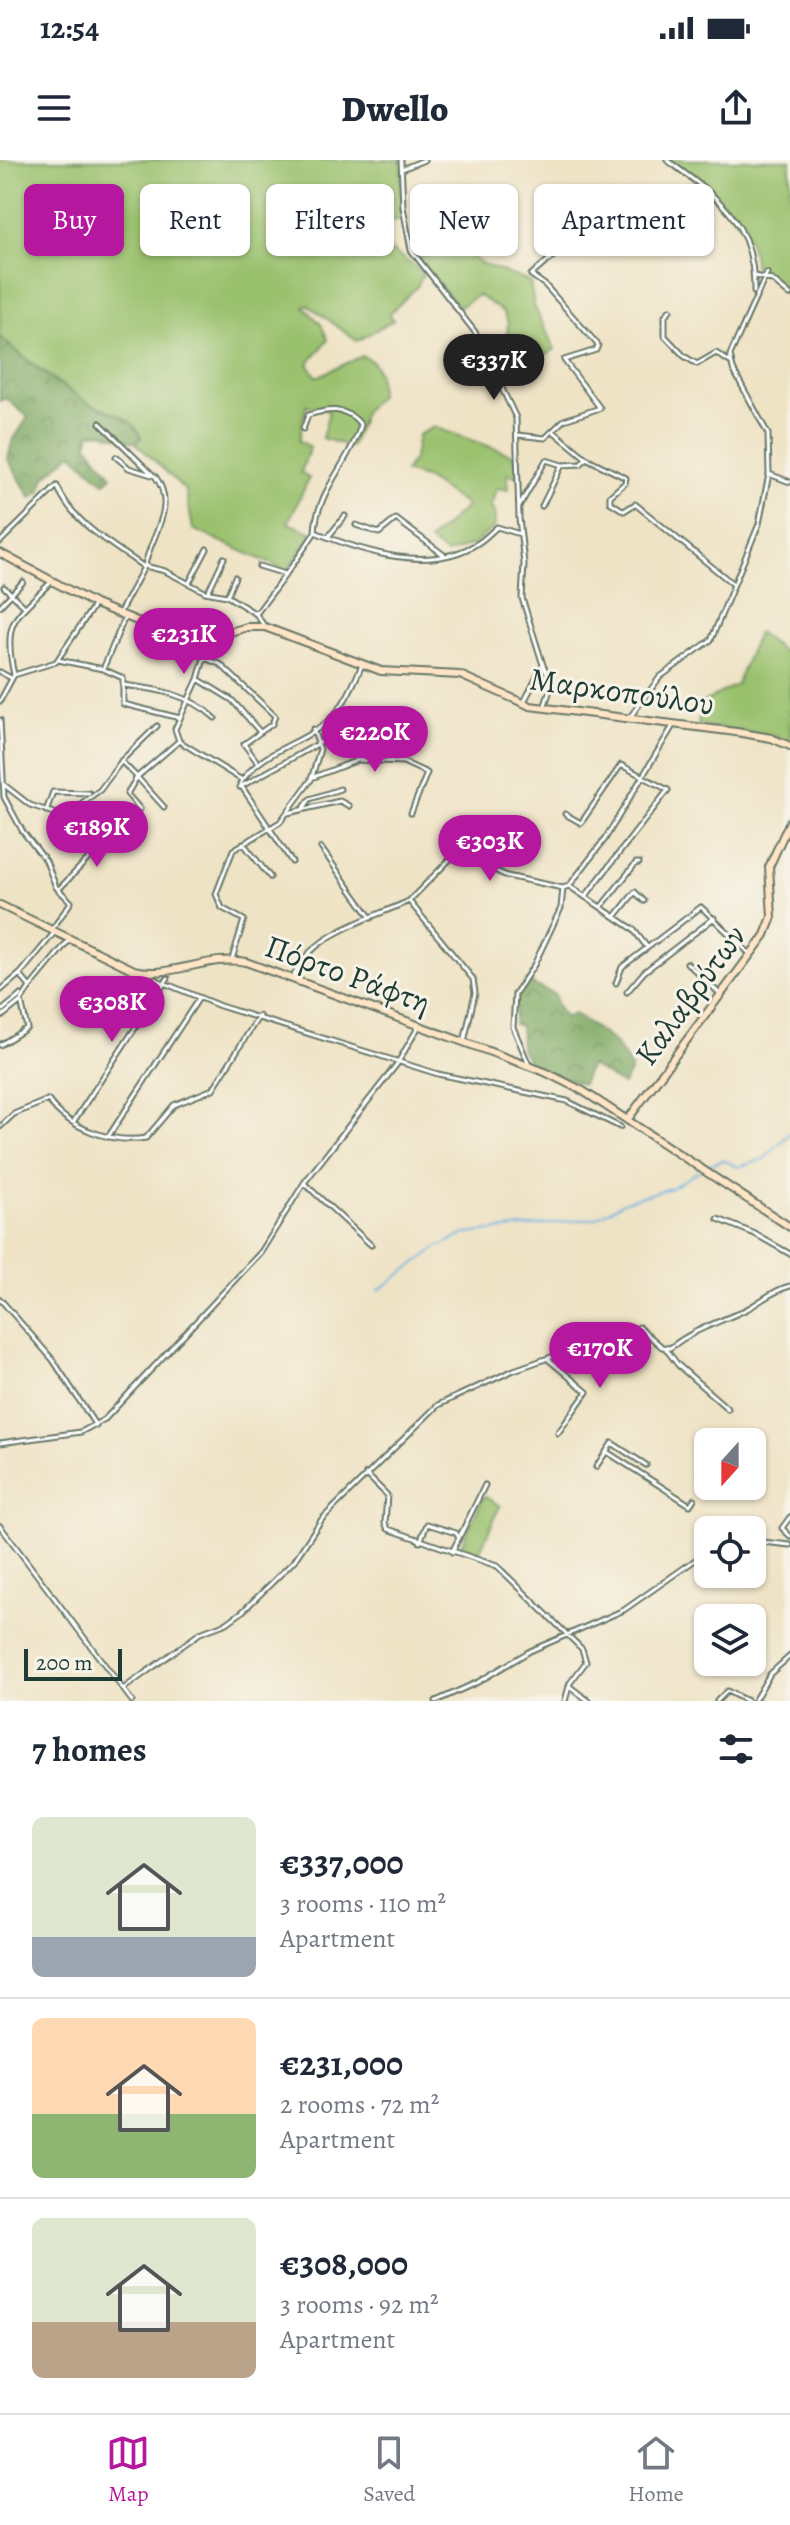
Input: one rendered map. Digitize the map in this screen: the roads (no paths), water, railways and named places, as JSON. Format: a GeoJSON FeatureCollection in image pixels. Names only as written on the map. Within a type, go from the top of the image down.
{"type":"FeatureCollection","features":[{"type":"Feature","properties":{"kind":"main road"},"geometry":{"type":"LineString","coordinates":[[0,553],[95,604],[162,631],[210,638],[247,627],[265,627]]}},
{"type":"Feature","properties":{"kind":"main road","name":"Μαρκοπούλου"},"geometry":{"type":"LineString","coordinates":[[265,627],[362,665],[402,674],[460,675],[523,704],[771,738],[790,746]]}},
{"type":"Feature","properties":{"kind":"main road","name":"Καλαβρύτων"},"geometry":{"type":"LineString","coordinates":[[630,1119],[770,924],[768,873],[790,821]]}},
{"type":"Feature","properties":{"kind":"main road","name":"Πόρτο Ράφτη"},"geometry":{"type":"LineString","coordinates":[[0,905],[69,940],[153,976],[232,959],[293,978],[581,1086],[790,1227]]}},
{"type":"Feature","properties":{"kind":"main road","name":"Πόρτο Ράφτη"},"geometry":{"type":"LineString","coordinates":[[545,1072],[630,1119]]}},
{"type":"Feature","properties":{"kind":"street"},"geometry":{"type":"LineString","coordinates":[[401,160],[403,207],[411,250],[454,302],[482,344],[516,418],[524,564],[522,598],[552,684],[544,708]]}},
{"type":"Feature","properties":{"kind":"street"},"geometry":{"type":"LineString","coordinates":[[402,169],[424,160]]}},
{"type":"Feature","properties":{"kind":"street"},"geometry":{"type":"LineString","coordinates":[[667,160],[726,206],[744,239],[754,276],[754,296]]}},
{"type":"Feature","properties":{"kind":"street"},"geometry":{"type":"LineString","coordinates":[[518,435],[545,438],[564,420],[600,408],[564,360],[596,350],[598,345],[545,285],[531,275],[553,256]]}},
{"type":"Feature","properties":{"kind":"street"},"geometry":{"type":"LineString","coordinates":[[754,276],[766,275],[790,295]]}},
{"type":"Feature","properties":{"kind":"street"},"geometry":{"type":"LineString","coordinates":[[730,362],[732,348],[766,275]]}},
{"type":"Feature","properties":{"kind":"street"},"geometry":{"type":"LineString","coordinates":[[630,717],[660,677],[709,645],[759,524],[769,474],[768,434],[730,362],[716,353],[697,364],[684,356],[665,336],[665,316],[670,310]]}},
{"type":"Feature","properties":{"kind":"street"},"geometry":{"type":"LineString","coordinates":[[256,614],[285,574],[293,568],[299,552],[315,532],[324,498],[353,450],[361,425],[355,417],[329,409],[308,415],[303,429]]}},
{"type":"Feature","properties":{"kind":"street"},"geometry":{"type":"LineString","coordinates":[[100,423],[152,474],[163,490],[164,509],[145,566],[122,616],[103,669]]}},
{"type":"Feature","properties":{"kind":"street"},"geometry":{"type":"LineString","coordinates":[[553,431],[586,458],[626,478],[625,483],[610,496],[610,502],[624,511],[635,504],[734,585]]}},
{"type":"Feature","properties":{"kind":"street"},"geometry":{"type":"LineString","coordinates":[[116,457],[129,468],[152,474]]}},
{"type":"Feature","properties":{"kind":"street"},"geometry":{"type":"LineString","coordinates":[[519,507],[544,460],[562,465],[581,464],[586,458]]}},
{"type":"Feature","properties":{"kind":"street"},"geometry":{"type":"LineString","coordinates":[[542,506],[562,465]]}},
{"type":"Feature","properties":{"kind":"street"},"geometry":{"type":"LineString","coordinates":[[769,474],[790,482]]}},
{"type":"Feature","properties":{"kind":"street"},"geometry":{"type":"LineString","coordinates":[[0,542],[57,486],[86,525],[145,566],[208,592],[227,596],[256,614],[265,627]]}},
{"type":"Feature","properties":{"kind":"street"},"geometry":{"type":"LineString","coordinates":[[328,537],[345,516]]}},
{"type":"Feature","properties":{"kind":"street"},"geometry":{"type":"LineString","coordinates":[[356,525],[379,533],[396,519],[444,555]]}},
{"type":"Feature","properties":{"kind":"street"},"geometry":{"type":"LineString","coordinates":[[315,532],[350,546],[412,559],[444,555],[472,546],[497,527],[520,534]]}},
{"type":"Feature","properties":{"kind":"street"},"geometry":{"type":"LineString","coordinates":[[189,583],[207,549]]}},
{"type":"Feature","properties":{"kind":"street"},"geometry":{"type":"LineString","coordinates":[[208,592],[224,558]]}},
{"type":"Feature","properties":{"kind":"street"},"geometry":{"type":"LineString","coordinates":[[259,566],[285,574]]}},
{"type":"Feature","properties":{"kind":"street"},"geometry":{"type":"LineString","coordinates":[[227,596],[235,577]]}},
{"type":"Feature","properties":{"kind":"street"},"geometry":{"type":"LineString","coordinates":[[0,606],[23,582]]}},
{"type":"Feature","properties":{"kind":"street"},"geometry":{"type":"LineString","coordinates":[[0,701],[12,676],[11,625],[51,582]]}},
{"type":"Feature","properties":{"kind":"street"},"geometry":{"type":"LineString","coordinates":[[4,587],[25,607]]}},
{"type":"Feature","properties":{"kind":"street"},"geometry":{"type":"LineString","coordinates":[[58,660],[95,604]]}},
{"type":"Feature","properties":{"kind":"street"},"geometry":{"type":"LineString","coordinates":[[210,638],[198,679],[175,732],[179,741],[242,780]]}},
{"type":"Feature","properties":{"kind":"street"},"geometry":{"type":"LineString","coordinates":[[204,658],[220,664],[275,716],[275,721],[244,744],[258,763]]}},
{"type":"Feature","properties":{"kind":"street"},"geometry":{"type":"LineString","coordinates":[[0,672],[12,676],[58,660],[88,663],[122,676],[122,703],[125,705],[180,718]]}},
{"type":"Feature","properties":{"kind":"street"},"geometry":{"type":"LineString","coordinates":[[240,787],[242,780],[258,763],[329,721],[341,707],[362,665]]}},
{"type":"Feature","properties":{"kind":"street"},"geometry":{"type":"LineString","coordinates":[[523,704],[543,665]]}},
{"type":"Feature","properties":{"kind":"street"},"geometry":{"type":"LineString","coordinates":[[198,679],[232,700],[260,732]]}},
{"type":"Feature","properties":{"kind":"street"},"geometry":{"type":"LineString","coordinates":[[123,685],[167,691],[189,700],[215,718]]}},
{"type":"Feature","properties":{"kind":"street"},"geometry":{"type":"LineString","coordinates":[[0,720],[4,797],[23,832],[40,850],[58,890],[71,906],[21,973],[0,991]]}},
{"type":"Feature","properties":{"kind":"street"},"geometry":{"type":"LineString","coordinates":[[240,787],[361,720]]}},
{"type":"Feature","properties":{"kind":"street"},"geometry":{"type":"LineString","coordinates":[[293,978],[306,953],[409,901],[463,846],[479,863],[507,876],[563,888],[569,886],[605,839],[674,723]]}},
{"type":"Feature","properties":{"kind":"street"},"geometry":{"type":"LineString","coordinates":[[3,784],[15,796],[46,813],[72,810],[103,786],[121,761],[157,726]]}},
{"type":"Feature","properties":{"kind":"street"},"geometry":{"type":"LineString","coordinates":[[232,959],[245,923],[222,908],[216,894],[233,850],[242,842],[270,830],[288,813],[311,778],[319,742],[313,729]]}},
{"type":"Feature","properties":{"kind":"street"},"geometry":{"type":"LineString","coordinates":[[140,809],[127,794],[137,777],[179,741]]}},
{"type":"Feature","properties":{"kind":"street"},"geometry":{"type":"LineString","coordinates":[[311,778],[358,760],[403,762],[427,773],[411,813]]}},
{"type":"Feature","properties":{"kind":"street"},"geometry":{"type":"LineString","coordinates":[[121,761],[164,807]]}},
{"type":"Feature","properties":{"kind":"street"},"geometry":{"type":"LineString","coordinates":[[565,814],[581,823],[621,765],[668,790],[585,897]]}},
{"type":"Feature","properties":{"kind":"street"},"geometry":{"type":"LineString","coordinates":[[240,787],[292,862]]}},
{"type":"Feature","properties":{"kind":"street"},"geometry":{"type":"LineString","coordinates":[[303,809],[310,799],[340,789]]}},
{"type":"Feature","properties":{"kind":"street"},"geometry":{"type":"LineString","coordinates":[[46,813],[53,792],[92,793]]}},
{"type":"Feature","properties":{"kind":"street"},"geometry":{"type":"LineString","coordinates":[[288,813],[340,801],[349,806]]}},
{"type":"Feature","properties":{"kind":"street"},"geometry":{"type":"LineString","coordinates":[[58,890],[116,830]]}},
{"type":"Feature","properties":{"kind":"street"},"geometry":{"type":"LineString","coordinates":[[242,842],[270,877]]}},
{"type":"Feature","properties":{"kind":"street"},"geometry":{"type":"LineString","coordinates":[[321,848],[371,918]]}},
{"type":"Feature","properties":{"kind":"street"},"geometry":{"type":"LineString","coordinates":[[600,907],[631,868]]}},
{"type":"Feature","properties":{"kind":"street"},"geometry":{"type":"LineString","coordinates":[[569,886],[633,929],[647,947]]}},
{"type":"Feature","properties":{"kind":"street"},"geometry":{"type":"LineString","coordinates":[[529,1066],[513,1027],[515,994],[534,965],[561,908],[563,888]]}},
{"type":"Feature","properties":{"kind":"street"},"geometry":{"type":"LineString","coordinates":[[615,917],[635,892],[644,901]]}},
{"type":"Feature","properties":{"kind":"street"},"geometry":{"type":"LineString","coordinates":[[409,901],[473,979],[475,993],[464,1042]]}},
{"type":"Feature","properties":{"kind":"street"},"geometry":{"type":"LineString","coordinates":[[605,902],[607,912]]}},
{"type":"Feature","properties":{"kind":"street"},"geometry":{"type":"LineString","coordinates":[[616,983],[620,969],[701,907],[750,954]]}},
{"type":"Feature","properties":{"kind":"street"},"geometry":{"type":"LineString","coordinates":[[627,992],[644,972],[714,918]]}},
{"type":"Feature","properties":{"kind":"street"},"geometry":{"type":"LineString","coordinates":[[0,1015],[21,998],[69,940]]}},
{"type":"Feature","properties":{"kind":"street"},"geometry":{"type":"LineString","coordinates":[[687,963],[720,993]]}},
{"type":"Feature","properties":{"kind":"street"},"geometry":{"type":"LineString","coordinates":[[21,973],[21,978],[30,987]]}},
{"type":"Feature","properties":{"kind":"street"},"geometry":{"type":"LineString","coordinates":[[153,976],[165,985],[199,998],[438,1074],[557,1098],[618,1126],[620,1114]]}},
{"type":"Feature","properties":{"kind":"street"},"geometry":{"type":"LineString","coordinates":[[74,1121],[168,978]]}},
{"type":"Feature","properties":{"kind":"street"},"geometry":{"type":"LineString","coordinates":[[0,1045],[27,1028],[21,998]]}},
{"type":"Feature","properties":{"kind":"street"},"geometry":{"type":"LineString","coordinates":[[108,1137],[199,998]]}},
{"type":"Feature","properties":{"kind":"street"},"geometry":{"type":"LineString","coordinates":[[0,1127],[14,1114],[48,1100],[74,1121],[108,1137],[146,1138],[174,1105],[213,1089],[259,1016]]}},
{"type":"Feature","properties":{"kind":"street"},"geometry":{"type":"LineString","coordinates":[[0,1443],[96,1426],[243,1273],[304,1183],[399,1060],[419,1026]]}},
{"type":"Feature","properties":{"kind":"street"},"geometry":{"type":"LineString","coordinates":[[517,1061],[521,1050]]}},
{"type":"Feature","properties":{"kind":"street"},"geometry":{"type":"LineString","coordinates":[[304,1183],[371,1245]]}},
{"type":"Feature","properties":{"kind":"street"},"geometry":{"type":"LineString","coordinates":[[718,1219],[755,1234],[790,1254]]}},
{"type":"Feature","properties":{"kind":"street"},"geometry":{"type":"LineString","coordinates":[[666,1349],[702,1326],[742,1312],[772,1291],[790,1286]]}},
{"type":"Feature","properties":{"kind":"street"},"geometry":{"type":"LineString","coordinates":[[0,1299],[53,1360],[96,1426]]}},
{"type":"Feature","properties":{"kind":"street"},"geometry":{"type":"LineString","coordinates":[[123,1689],[200,1633],[227,1623],[242,1612],[294,1561],[322,1519],[438,1405],[548,1359],[589,1345],[614,1342],[639,1327],[728,1409]]}},
{"type":"Feature","properties":{"kind":"street"},"geometry":{"type":"LineString","coordinates":[[548,1359],[587,1392],[558,1433]]}},
{"type":"Feature","properties":{"kind":"street"},"geometry":{"type":"LineString","coordinates":[[596,1467],[612,1443],[646,1465]]}},
{"type":"Feature","properties":{"kind":"street"},"geometry":{"type":"LineString","coordinates":[[607,1452],[690,1505],[694,1499]]}},
{"type":"Feature","properties":{"kind":"street"},"geometry":{"type":"LineString","coordinates":[[366,1474],[387,1495],[386,1527],[419,1542],[497,1566],[570,1636],[587,1658],[569,1686],[565,1701]]}},
{"type":"Feature","properties":{"kind":"street"},"geometry":{"type":"LineString","coordinates":[[452,1552],[485,1485]]}},
{"type":"Feature","properties":{"kind":"street"},"geometry":{"type":"LineString","coordinates":[[790,1517],[782,1528],[790,1536]]}},
{"type":"Feature","properties":{"kind":"street"},"geometry":{"type":"LineString","coordinates":[[419,1542],[427,1524],[456,1533],[459,1538]]}},
{"type":"Feature","properties":{"kind":"street"},"geometry":{"type":"LineString","coordinates":[[0,1526],[132,1701]]}},
{"type":"Feature","properties":{"kind":"street"},"geometry":{"type":"LineString","coordinates":[[766,1542],[790,1545]]}},
{"type":"Feature","properties":{"kind":"street"},"geometry":{"type":"LineString","coordinates":[[436,1701],[478,1682],[530,1651],[570,1636],[639,1601],[694,1561]]}},
{"type":"Feature","properties":{"kind":"street"},"geometry":{"type":"LineString","coordinates":[[754,1701],[770,1674],[790,1656]]}},
{"type":"Feature","properties":{"kind":"street"},"geometry":{"type":"LineString","coordinates":[[569,1686],[589,1701]]}},
{"type":"Feature","properties":{"kind":"street"},"geometry":{"type":"LineString","coordinates":[[717,1701],[727,1691],[747,1701]]}},
{"type":"Feature","properties":{"kind":"waterway"},"geometry":{"type":"LineString","coordinates":[[703,1167],[723,1160],[738,1167],[764,1159],[790,1133]]}},
{"type":"Feature","properties":{"kind":"waterway"},"geometry":{"type":"LineString","coordinates":[[379,1290],[438,1247],[466,1234],[597,1218],[625,1201],[671,1188],[699,1171]]}}]}
